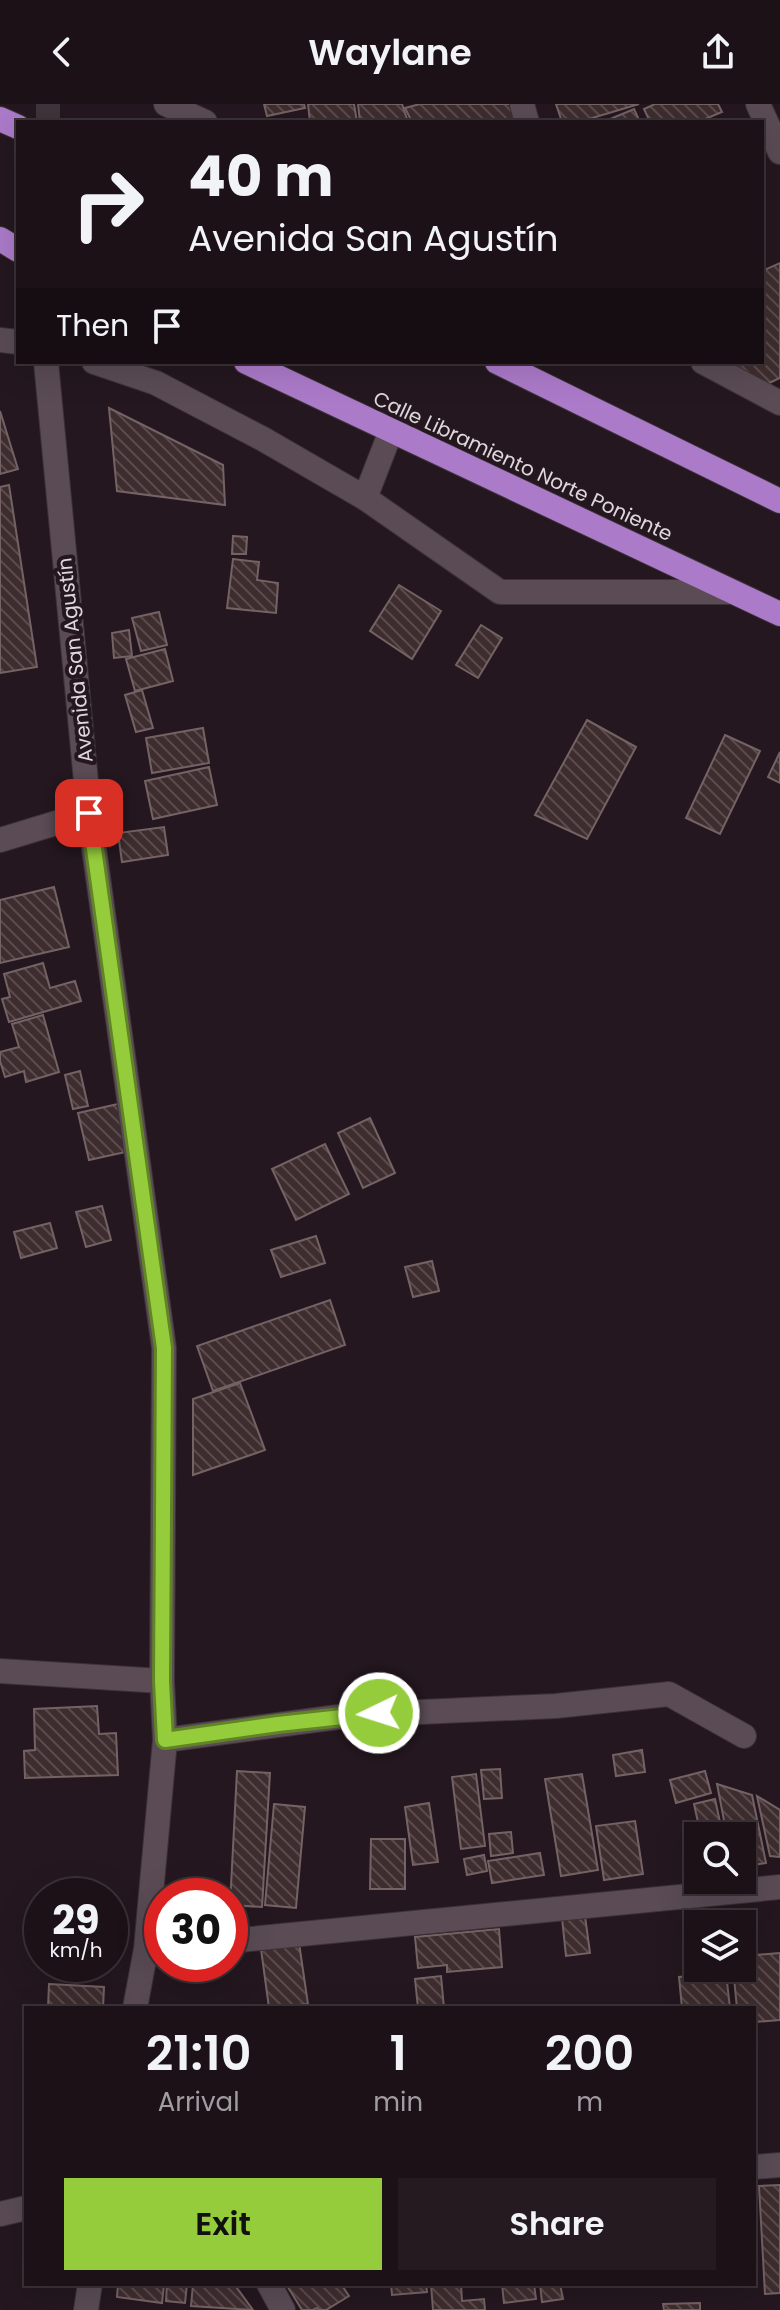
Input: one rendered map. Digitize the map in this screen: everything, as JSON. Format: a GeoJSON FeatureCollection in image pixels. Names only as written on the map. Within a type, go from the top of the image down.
{"type":"FeatureCollection","features":[{"type":"Feature","properties":{"kind":"highway","name":"Calle Libramiento Norte Poniente"},"geometry":{"type":"LineString","coordinates":[[250,364],[780,614]]}},
{"type":"Feature","properties":{"kind":"highway"},"geometry":{"type":"LineString","coordinates":[[501,364],[780,501]]}},
{"type":"Feature","properties":{"kind":"street"},"geometry":{"type":"LineString","coordinates":[[166,104],[201,120]]}},
{"type":"Feature","properties":{"kind":"street"},"geometry":{"type":"LineString","coordinates":[[758,104],[780,152]]}},
{"type":"Feature","properties":{"kind":"street","name":"Avenida San Agustín"},"geometry":{"type":"LineString","coordinates":[[46,364],[89,813],[164,1348],[162,1681],[165,1740],[158,1878]]}},
{"type":"Feature","properties":{"kind":"street"},"geometry":{"type":"LineString","coordinates":[[100,364],[156,383],[263,439],[365,498],[500,592],[732,592]]}},
{"type":"Feature","properties":{"kind":"street"},"geometry":{"type":"LineString","coordinates":[[707,364],[780,403]]}},
{"type":"Feature","properties":{"kind":"street"},"geometry":{"type":"LineString","coordinates":[[365,498],[391,431]]}},
{"type":"Feature","properties":{"kind":"street"},"geometry":{"type":"LineString","coordinates":[[0,840],[89,813]]}},
{"type":"Feature","properties":{"kind":"street"},"geometry":{"type":"LineString","coordinates":[[0,1671],[162,1681]]}},
{"type":"Feature","properties":{"kind":"street"},"geometry":{"type":"LineString","coordinates":[[165,1740],[353,1715],[556,1706],[669,1694],[744,1736]]}},
{"type":"Feature","properties":{"kind":"street"},"geometry":{"type":"LineString","coordinates":[[248,1939],[780,1887]]}},
{"type":"Feature","properties":{"kind":"street","name":"Avenida San Agustín"},"geometry":{"type":"LineString","coordinates":[[136,2006],[144,1980]]}},
{"type":"Feature","properties":{"kind":"street"},"geometry":{"type":"LineString","coordinates":[[756,2167],[780,2165]]}},
{"type":"Feature","properties":{"kind":"street"},"geometry":{"type":"LineString","coordinates":[[0,2214],[24,2208]]}},
{"type":"Feature","properties":{"kind":"street"},"geometry":{"type":"LineString","coordinates":[[86,2310],[90,2286]]}},
{"type":"Feature","properties":{"kind":"street"},"geometry":{"type":"LineString","coordinates":[[270,2286],[283,2310]]}},
{"type":"Feature","properties":{"kind":"building"},"geometry":{"type":"Polygon","coordinates":[[[264,104],[304,104],[305,108],[267,116],[264,104]]]}},
{"type":"Feature","properties":{"kind":"building"},"geometry":{"type":"Polygon","coordinates":[[[308,104],[354,104],[357,120],[310,120],[308,104]]]}},
{"type":"Feature","properties":{"kind":"building"},"geometry":{"type":"Polygon","coordinates":[[[358,104],[402,104],[407,120],[360,120],[358,104]]]}},
{"type":"Feature","properties":{"kind":"building"},"geometry":{"type":"Polygon","coordinates":[[[420,104],[515,104],[519,120],[411,120],[405,108],[420,104]]]}},
{"type":"Feature","properties":{"kind":"building"},"geometry":{"type":"Polygon","coordinates":[[[556,104],[639,104],[586,120],[561,120],[556,104]]]}},
{"type":"Feature","properties":{"kind":"building"},"geometry":{"type":"Polygon","coordinates":[[[655,104],[718,104],[722,112],[703,120],[649,120],[644,109],[655,104]]]}},
{"type":"Feature","properties":{"kind":"building"},"geometry":{"type":"Polygon","coordinates":[[[634,109],[639,120],[608,120],[634,109]]]}},
{"type":"Feature","properties":{"kind":"building"},"geometry":{"type":"Polygon","coordinates":[[[780,263],[780,378],[767,384],[733,364],[764,364],[764,270],[780,263]]]}},
{"type":"Feature","properties":{"kind":"building"},"geometry":{"type":"Polygon","coordinates":[[[109,408],[223,465],[225,505],[117,491],[109,408]]]}},
{"type":"Feature","properties":{"kind":"building"},"geometry":{"type":"Polygon","coordinates":[[[0,411],[18,469],[0,474],[0,411]]]}},
{"type":"Feature","properties":{"kind":"building"},"geometry":{"type":"Polygon","coordinates":[[[9,485],[37,667],[0,673],[0,487],[9,485]]]}},
{"type":"Feature","properties":{"kind":"building"},"geometry":{"type":"Polygon","coordinates":[[[233,536],[247,537],[246,554],[232,554],[233,536]]]}},
{"type":"Feature","properties":{"kind":"building"},"geometry":{"type":"Polygon","coordinates":[[[233,559],[259,562],[257,580],[278,583],[276,613],[227,608],[233,559]]]}},
{"type":"Feature","properties":{"kind":"building"},"geometry":{"type":"Polygon","coordinates":[[[399,585],[441,611],[412,659],[370,631],[399,585]]]}},
{"type":"Feature","properties":{"kind":"building"},"geometry":{"type":"Polygon","coordinates":[[[159,612],[167,645],[141,651],[132,618],[159,612]]]}},
{"type":"Feature","properties":{"kind":"building"},"geometry":{"type":"Polygon","coordinates":[[[481,625],[502,638],[478,678],[456,665],[481,625]]]}},
{"type":"Feature","properties":{"kind":"building"},"geometry":{"type":"Polygon","coordinates":[[[129,630],[132,656],[114,658],[112,633],[129,630]]]}},
{"type":"Feature","properties":{"kind":"building"},"geometry":{"type":"Polygon","coordinates":[[[165,649],[173,681],[135,691],[126,659],[165,649]]]}},
{"type":"Feature","properties":{"kind":"building"},"geometry":{"type":"Polygon","coordinates":[[[142,690],[153,728],[136,732],[125,695],[142,690]]]}},
{"type":"Feature","properties":{"kind":"building"},"geometry":{"type":"Polygon","coordinates":[[[587,720],[636,747],[587,839],[535,815],[587,720]]]}},
{"type":"Feature","properties":{"kind":"building"},"geometry":{"type":"Polygon","coordinates":[[[203,728],[209,763],[152,773],[146,738],[203,728]]]}},
{"type":"Feature","properties":{"kind":"building"},"geometry":{"type":"Polygon","coordinates":[[[725,735],[760,751],[720,834],[686,818],[725,735]]]}},
{"type":"Feature","properties":{"kind":"building"},"geometry":{"type":"Polygon","coordinates":[[[780,752],[780,783],[768,777],[780,752]]]}},
{"type":"Feature","properties":{"kind":"building"},"geometry":{"type":"Polygon","coordinates":[[[209,767],[217,805],[153,819],[145,781],[209,767]]]}},
{"type":"Feature","properties":{"kind":"building"},"geometry":{"type":"Polygon","coordinates":[[[164,827],[168,855],[122,862],[118,833],[164,827]]]}},
{"type":"Feature","properties":{"kind":"building"},"geometry":{"type":"Polygon","coordinates":[[[54,887],[69,947],[0,963],[0,900],[54,887]]]}},
{"type":"Feature","properties":{"kind":"building"},"geometry":{"type":"Polygon","coordinates":[[[43,963],[50,988],[75,981],[81,1001],[9,1022],[2,999],[10,997],[4,974],[43,963]]]}},
{"type":"Feature","properties":{"kind":"building"},"geometry":{"type":"Polygon","coordinates":[[[43,1015],[59,1072],[26,1082],[24,1071],[5,1077],[0,1052],[19,1047],[12,1024],[43,1015]]]}},
{"type":"Feature","properties":{"kind":"building"},"geometry":{"type":"Polygon","coordinates":[[[80,1071],[88,1106],[73,1109],[65,1075],[80,1071]]]}},
{"type":"Feature","properties":{"kind":"building"},"geometry":{"type":"Polygon","coordinates":[[[118,1104],[130,1151],[89,1160],[78,1113],[118,1104]]]}},
{"type":"Feature","properties":{"kind":"building"},"geometry":{"type":"Polygon","coordinates":[[[370,1118],[395,1173],[363,1188],[338,1133],[370,1118]]]}},
{"type":"Feature","properties":{"kind":"building"},"geometry":{"type":"Polygon","coordinates":[[[325,1144],[349,1194],[296,1220],[272,1169],[325,1144]]]}},
{"type":"Feature","properties":{"kind":"building"},"geometry":{"type":"Polygon","coordinates":[[[102,1206],[111,1240],[86,1247],[76,1212],[102,1206]]]}},
{"type":"Feature","properties":{"kind":"building"},"geometry":{"type":"Polygon","coordinates":[[[50,1223],[57,1248],[21,1258],[14,1232],[50,1223]]]}},
{"type":"Feature","properties":{"kind":"building"},"geometry":{"type":"Polygon","coordinates":[[[316,1236],[325,1263],[281,1277],[271,1250],[316,1236]]]}},
{"type":"Feature","properties":{"kind":"building"},"geometry":{"type":"Polygon","coordinates":[[[432,1261],[439,1291],[413,1297],[405,1267],[432,1261]]]}},
{"type":"Feature","properties":{"kind":"building"},"geometry":{"type":"Polygon","coordinates":[[[330,1300],[345,1345],[213,1391],[197,1346],[330,1300]]]}},
{"type":"Feature","properties":{"kind":"building"},"geometry":{"type":"Polygon","coordinates":[[[240,1383],[265,1450],[193,1475],[193,1399],[240,1383]]]}},
{"type":"Feature","properties":{"kind":"building"},"geometry":{"type":"Polygon","coordinates":[[[97,1706],[99,1734],[116,1733],[118,1775],[25,1778],[24,1751],[35,1750],[34,1709],[97,1706]]]}},
{"type":"Feature","properties":{"kind":"building"},"geometry":{"type":"Polygon","coordinates":[[[642,1750],[645,1772],[616,1776],[613,1755],[642,1750]]]}},
{"type":"Feature","properties":{"kind":"building"},"geometry":{"type":"Polygon","coordinates":[[[500,1769],[502,1798],[484,1799],[481,1770],[500,1769]]]}},
{"type":"Feature","properties":{"kind":"building"},"geometry":{"type":"Polygon","coordinates":[[[237,1771],[270,1773],[262,1907],[248,1906],[248,1878],[231,1878],[237,1771]]]}},
{"type":"Feature","properties":{"kind":"building"},"geometry":{"type":"Polygon","coordinates":[[[705,1771],[711,1793],[676,1803],[670,1780],[705,1771]]]}},
{"type":"Feature","properties":{"kind":"building"},"geometry":{"type":"Polygon","coordinates":[[[476,1774],[485,1846],[461,1849],[452,1777],[476,1774]]]}},
{"type":"Feature","properties":{"kind":"building"},"geometry":{"type":"Polygon","coordinates":[[[582,1774],[598,1870],[561,1876],[545,1779],[582,1774]]]}},
{"type":"Feature","properties":{"kind":"building"},"geometry":{"type":"Polygon","coordinates":[[[717,1784],[752,1795],[766,1863],[756,1865],[756,1822],[724,1822],[717,1784]]]}},
{"type":"Feature","properties":{"kind":"building"},"geometry":{"type":"Polygon","coordinates":[[[757,1796],[780,1810],[780,1857],[770,1856],[757,1796]]]}},
{"type":"Feature","properties":{"kind":"building"},"geometry":{"type":"Polygon","coordinates":[[[715,1799],[720,1822],[698,1822],[694,1804],[715,1799]]]}},
{"type":"Feature","properties":{"kind":"building"},"geometry":{"type":"Polygon","coordinates":[[[429,1803],[438,1862],[413,1865],[405,1807],[429,1803]]]}},
{"type":"Feature","properties":{"kind":"building"},"geometry":{"type":"Polygon","coordinates":[[[274,1804],[305,1807],[296,1908],[265,1905],[274,1804]]]}},
{"type":"Feature","properties":{"kind":"building"},"geometry":{"type":"Polygon","coordinates":[[[635,1821],[643,1874],[604,1880],[596,1826],[635,1821]]]}},
{"type":"Feature","properties":{"kind":"building"},"geometry":{"type":"Polygon","coordinates":[[[511,1832],[513,1853],[491,1856],[489,1834],[511,1832]]]}},
{"type":"Feature","properties":{"kind":"building"},"geometry":{"type":"Polygon","coordinates":[[[371,1839],[405,1839],[405,1889],[370,1889],[371,1839]]]}},
{"type":"Feature","properties":{"kind":"building"},"geometry":{"type":"Polygon","coordinates":[[[540,1853],[544,1875],[492,1883],[488,1861],[540,1853]]]}},
{"type":"Feature","properties":{"kind":"building"},"geometry":{"type":"Polygon","coordinates":[[[484,1855],[487,1871],[467,1875],[464,1859],[484,1855]]]}},
{"type":"Feature","properties":{"kind":"building"},"geometry":{"type":"Polygon","coordinates":[[[585,1916],[590,1953],[566,1956],[562,1918],[585,1916]]]}},
{"type":"Feature","properties":{"kind":"building"},"geometry":{"type":"Polygon","coordinates":[[[499,1929],[502,1967],[447,1972],[447,1965],[418,1968],[415,1937],[499,1929]]]}},
{"type":"Feature","properties":{"kind":"building"},"geometry":{"type":"Polygon","coordinates":[[[299,1943],[308,2004],[269,2006],[261,1949],[299,1943]]]}},
{"type":"Feature","properties":{"kind":"building"},"geometry":{"type":"Polygon","coordinates":[[[780,1953],[780,2020],[756,2022],[756,2006],[737,2006],[734,1982],[756,1982],[756,1955],[780,1953]]]}},
{"type":"Feature","properties":{"kind":"building"},"geometry":{"type":"Polygon","coordinates":[[[441,1976],[444,2006],[418,2006],[415,1979],[441,1976]]]}},
{"type":"Feature","properties":{"kind":"building"},"geometry":{"type":"Polygon","coordinates":[[[679,1977],[684,1977],[684,1982],[727,1982],[730,2006],[682,2006],[679,1977]]]}},
{"type":"Feature","properties":{"kind":"building"},"geometry":{"type":"Polygon","coordinates":[[[49,1984],[104,1987],[103,2006],[48,2006],[49,1984]]]}},
{"type":"Feature","properties":{"kind":"building"},"geometry":{"type":"Polygon","coordinates":[[[780,2185],[780,2293],[765,2294],[759,2186],[780,2185]]]}},
{"type":"Feature","properties":{"kind":"building"},"geometry":{"type":"Polygon","coordinates":[[[118,2286],[164,2286],[162,2303],[117,2297],[118,2286]]]}},
{"type":"Feature","properties":{"kind":"building"},"geometry":{"type":"Polygon","coordinates":[[[167,2286],[187,2286],[185,2303],[166,2301],[167,2286]]]}},
{"type":"Feature","properties":{"kind":"building"},"geometry":{"type":"Polygon","coordinates":[[[193,2286],[235,2286],[253,2310],[191,2306],[193,2286]]]}},
{"type":"Feature","properties":{"kind":"building"},"geometry":{"type":"Polygon","coordinates":[[[287,2286],[342,2286],[349,2296],[326,2310],[302,2310],[287,2286]]]}},
{"type":"Feature","properties":{"kind":"building"},"geometry":{"type":"Polygon","coordinates":[[[391,2286],[426,2286],[427,2292],[392,2295],[391,2286]]]}},
{"type":"Feature","properties":{"kind":"building"},"geometry":{"type":"Polygon","coordinates":[[[431,2286],[461,2286],[462,2301],[484,2299],[485,2310],[433,2310],[431,2286]]]}},
{"type":"Feature","properties":{"kind":"building"},"geometry":{"type":"Polygon","coordinates":[[[502,2286],[534,2286],[536,2299],[504,2303],[502,2286]]]}},
{"type":"Feature","properties":{"kind":"building"},"geometry":{"type":"Polygon","coordinates":[[[540,2286],[560,2286],[563,2299],[542,2302],[540,2286]]]}},
{"type":"Feature","properties":{"kind":"building"},"geometry":{"type":"Polygon","coordinates":[[[700,2303],[700,2310],[664,2310],[663,2304],[700,2303]]]}},
{"type":"Feature","properties":{"kind":"tunnel"},"geometry":{"type":"LineString","coordinates":[[48,104],[48,120]]}},
{"type":"Feature","properties":{"kind":"route"},"geometry":{"type":"LineString","coordinates":[[89,813],[164,1348],[162,1681],[165,1740],[379,1713]]}}]}
